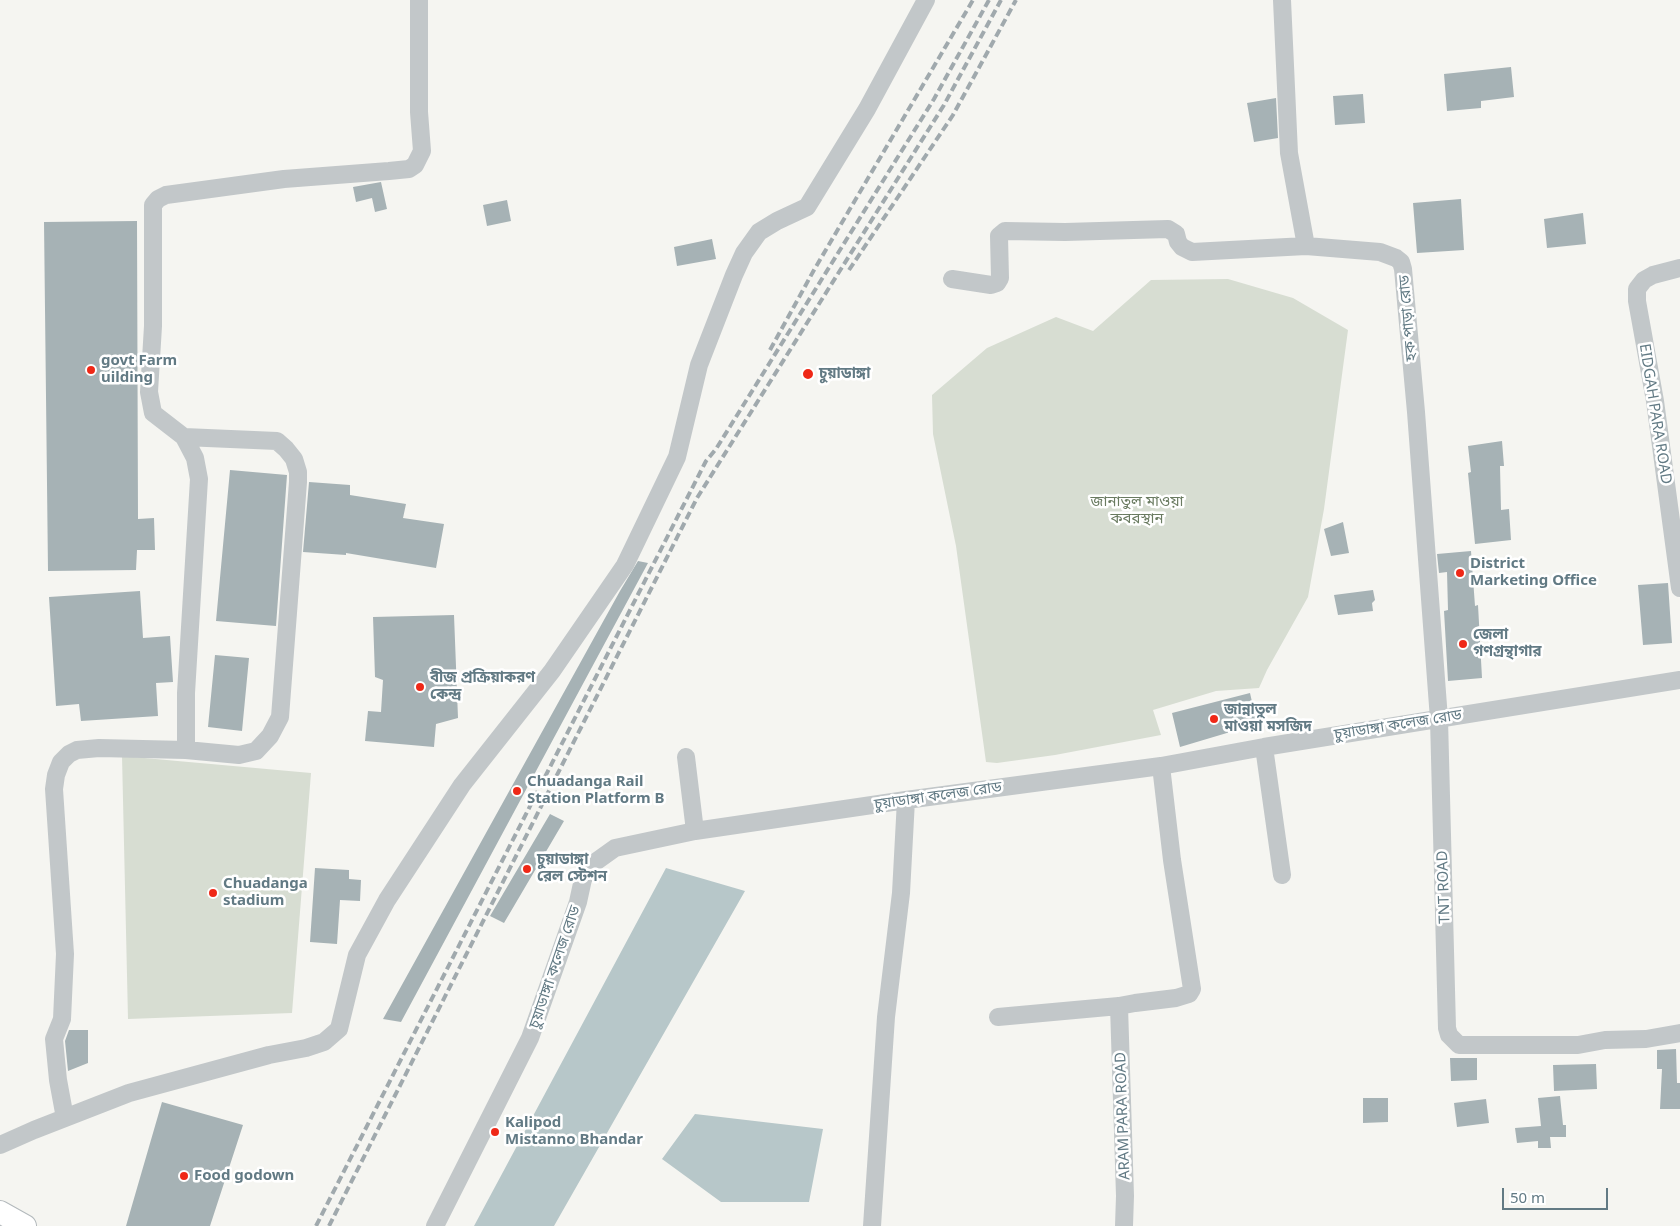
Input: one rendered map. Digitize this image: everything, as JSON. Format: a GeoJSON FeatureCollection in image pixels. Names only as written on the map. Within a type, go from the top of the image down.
{"type":"FeatureCollection","features":[{"type":"Feature","properties":{"kind":"main road"},"geometry":{"type":"LineString","coordinates":[[0,1212],[25,1226]]}},
{"type":"Feature","properties":{"kind":"street"},"geometry":{"type":"LineString","coordinates":[[186,750],[186,693],[199,479],[195,458],[184,437],[153,413],[149,392],[153,326],[153,205],[158,199],[166,195],[284,179],[409,169],[415,165],[422,151],[419,112],[419,0]]}},
{"type":"Feature","properties":{"kind":"street"},"geometry":{"type":"LineString","coordinates":[[0,1145],[145,1088],[324,1042],[339,1029],[357,955],[387,900],[462,785],[552,671],[625,565],[677,457],[699,365],[744,253],[759,232],[807,207],[867,110],[926,0]]}},
{"type":"Feature","properties":{"kind":"street"},"geometry":{"type":"LineString","coordinates":[[1282,0],[1289,153],[1306,246]]}},
{"type":"Feature","properties":{"kind":"street","name":"হক পাড়া রোড"},"geometry":{"type":"LineString","coordinates":[[952,279],[991,285],[996,283],[1000,278],[999,236],[1005,230],[1065,232],[1168,229],[1176,234],[1178,242],[1182,247],[1192,252],[1306,246],[1380,252],[1401,262],[1417,421],[1439,718]]}},
{"type":"Feature","properties":{"kind":"street","name":"EIDGAH PARA ROAD"},"geometry":{"type":"LineString","coordinates":[[1680,268],[1653,275],[1644,280],[1637,288],[1637,300],[1655,401],[1680,588]]}},
{"type":"Feature","properties":{"kind":"street"},"geometry":{"type":"LineString","coordinates":[[65,1118],[58,1080],[54,1039],[62,1019],[64,954],[54,789],[56,775],[61,762],[69,754],[78,750],[99,748],[186,750],[239,755],[256,751],[270,736],[280,717],[298,482],[298,472],[294,459],[277,441],[184,437]]}},
{"type":"Feature","properties":{"kind":"street","name":"চুয়াডাঙ্গা কলেজ রোড"},"geometry":{"type":"LineString","coordinates":[[435,1226],[530,1038],[578,902],[583,879],[594,864],[614,848],[695,832],[906,800],[1161,766],[1439,718],[1680,680]]}},
{"type":"Feature","properties":{"kind":"street","name":"TNT ROAD"},"geometry":{"type":"LineString","coordinates":[[1439,718],[1447,1028],[1453,1041],[1459,1045],[1578,1045],[1605,1040],[1646,1039],[1680,1033]]}},
{"type":"Feature","properties":{"kind":"street"},"geometry":{"type":"LineString","coordinates":[[1264,747],[1282,875]]}},
{"type":"Feature","properties":{"kind":"street"},"geometry":{"type":"LineString","coordinates":[[686,757],[695,832]]}},
{"type":"Feature","properties":{"kind":"street"},"geometry":{"type":"LineString","coordinates":[[998,1017],[1119,1006],[1184,997],[1189,994],[1192,989],[1172,860],[1161,766]]}},
{"type":"Feature","properties":{"kind":"street"},"geometry":{"type":"LineString","coordinates":[[872,1226],[886,1017],[902,893],[906,800]]}},
{"type":"Feature","properties":{"kind":"street","name":"ARAM PARA ROAD"},"geometry":{"type":"LineString","coordinates":[[1119,1006],[1125,1196],[1124,1226]]}},
{"type":"Feature","properties":{"kind":"green space","name":"জানাতুল মাওয়া কবরস্থান"},"geometry":{"type":"Polygon","coordinates":[[[1228,279],[1293,298],[1348,330],[1324,509],[1308,597],[1259,688],[1216,691],[1153,710],[1161,735],[1055,755],[997,763],[986,762],[956,546],[933,434],[932,395],[987,348],[1056,317],[1093,331],[1151,280],[1228,279]]]}},
{"type":"Feature","properties":{"kind":"green space","name":"Chuadanga stadium"},"geometry":{"type":"Polygon","coordinates":[[[122,756],[311,773],[292,1013],[128,1019],[122,756]]]}},
{"type":"Feature","properties":{"kind":"shaded area"},"geometry":{"type":"Polygon","coordinates":[[[666,868],[745,891],[554,1226],[474,1226],[666,868]]]}},
{"type":"Feature","properties":{"kind":"shaded area"},"geometry":{"type":"Polygon","coordinates":[[[695,1114],[823,1129],[809,1202],[721,1202],[662,1159],[695,1114]]]}},
{"type":"Feature","properties":{"kind":"building"},"geometry":{"type":"Polygon","coordinates":[[[1511,67],[1514,97],[1481,101],[1481,108],[1447,111],[1444,74],[1511,67]]]}},
{"type":"Feature","properties":{"kind":"building"},"geometry":{"type":"Polygon","coordinates":[[[1363,94],[1365,123],[1335,125],[1333,96],[1363,94]]]}},
{"type":"Feature","properties":{"kind":"building"},"geometry":{"type":"Polygon","coordinates":[[[1276,98],[1278,138],[1254,142],[1247,103],[1276,98]]]}},
{"type":"Feature","properties":{"kind":"building"},"geometry":{"type":"Polygon","coordinates":[[[381,182],[387,209],[375,212],[372,198],[356,202],[353,187],[381,182]]]}},
{"type":"Feature","properties":{"kind":"building"},"geometry":{"type":"Polygon","coordinates":[[[1461,199],[1464,250],[1417,253],[1413,203],[1461,199]]]}},
{"type":"Feature","properties":{"kind":"building"},"geometry":{"type":"Polygon","coordinates":[[[507,200],[511,221],[487,226],[483,205],[507,200]]]}},
{"type":"Feature","properties":{"kind":"building"},"geometry":{"type":"Polygon","coordinates":[[[1583,213],[1586,244],[1547,248],[1544,219],[1583,213]]]}},
{"type":"Feature","properties":{"kind":"building","name":"govt Farm uilding"},"geometry":{"type":"Polygon","coordinates":[[[137,221],[138,519],[154,518],[155,550],[137,550],[136,570],[48,571],[44,222],[137,221]]]}},
{"type":"Feature","properties":{"kind":"building"},"geometry":{"type":"Polygon","coordinates":[[[712,239],[716,259],[677,266],[674,247],[712,239]]]}},
{"type":"Feature","properties":{"kind":"building"},"geometry":{"type":"Polygon","coordinates":[[[1502,441],[1504,466],[1500,466],[1501,510],[1509,509],[1511,540],[1475,544],[1468,473],[1471,472],[1468,446],[1502,441]]]}},
{"type":"Feature","properties":{"kind":"building"},"geometry":{"type":"Polygon","coordinates":[[[230,470],[287,475],[276,626],[216,621],[230,470]]]}},
{"type":"Feature","properties":{"kind":"building"},"geometry":{"type":"Polygon","coordinates":[[[309,482],[350,485],[350,495],[406,504],[403,518],[444,524],[436,568],[346,553],[346,555],[303,552],[309,482]]]}},
{"type":"Feature","properties":{"kind":"building"},"geometry":{"type":"Polygon","coordinates":[[[1343,522],[1349,553],[1331,556],[1324,529],[1343,522]]]}},
{"type":"Feature","properties":{"kind":"building","name":"জেলা গণগ্রন্থাগার"},"geometry":{"type":"Polygon","coordinates":[[[1471,551],[1475,606],[1478,605],[1482,678],[1448,681],[1444,611],[1448,610],[1447,572],[1439,573],[1437,554],[1471,551]]]}},
{"type":"Feature","properties":{"kind":"building","name":"Chuadanga Rail Station Platform B"},"geometry":{"type":"Polygon","coordinates":[[[638,561],[648,563],[401,1022],[383,1019],[620,591],[638,561]]]}},
{"type":"Feature","properties":{"kind":"building"},"geometry":{"type":"Polygon","coordinates":[[[1668,583],[1672,643],[1643,645],[1638,585],[1668,583]]]}},
{"type":"Feature","properties":{"kind":"building"},"geometry":{"type":"Polygon","coordinates":[[[1373,590],[1375,600],[1372,603],[1373,611],[1338,615],[1334,595],[1373,590]]]}},
{"type":"Feature","properties":{"kind":"building"},"geometry":{"type":"Polygon","coordinates":[[[140,591],[143,638],[170,636],[173,682],[156,683],[158,716],[81,721],[79,704],[56,706],[49,597],[140,591]]]}},
{"type":"Feature","properties":{"kind":"building","name":"বীজ প্রক্রিয়াকরণ কেন্দ্র"},"geometry":{"type":"Polygon","coordinates":[[[454,615],[458,718],[436,724],[434,747],[365,741],[368,711],[381,712],[383,680],[375,677],[373,617],[454,615]]]}},
{"type":"Feature","properties":{"kind":"building"},"geometry":{"type":"Polygon","coordinates":[[[215,655],[249,658],[242,731],[208,727],[215,655]]]}},
{"type":"Feature","properties":{"kind":"building","name":"জান্নাতুল মাওয়া মসজিদ"},"geometry":{"type":"Polygon","coordinates":[[[1250,693],[1257,724],[1180,747],[1172,713],[1250,693]]]}},
{"type":"Feature","properties":{"kind":"building","name":"চুয়াডাঙ্গা রেল স্টেশন"},"geometry":{"type":"Polygon","coordinates":[[[550,814],[564,821],[504,923],[490,916],[550,814]]]}},
{"type":"Feature","properties":{"kind":"building"},"geometry":{"type":"Polygon","coordinates":[[[315,868],[349,870],[349,879],[361,880],[360,901],[340,900],[337,944],[310,942],[315,868]]]}},
{"type":"Feature","properties":{"kind":"building"},"geometry":{"type":"Polygon","coordinates":[[[69,1030],[88,1030],[88,1063],[68,1071],[65,1041],[69,1030]]]}},
{"type":"Feature","properties":{"kind":"building"},"geometry":{"type":"Polygon","coordinates":[[[1676,1049],[1677,1083],[1680,1083],[1680,1109],[1660,1109],[1662,1069],[1657,1069],[1657,1050],[1676,1049]]]}},
{"type":"Feature","properties":{"kind":"building"},"geometry":{"type":"Polygon","coordinates":[[[1450,1058],[1477,1058],[1477,1080],[1451,1081],[1450,1058]]]}},
{"type":"Feature","properties":{"kind":"building"},"geometry":{"type":"Polygon","coordinates":[[[1596,1064],[1597,1089],[1554,1091],[1553,1065],[1596,1064]]]}},
{"type":"Feature","properties":{"kind":"building"},"geometry":{"type":"Polygon","coordinates":[[[1560,1096],[1563,1125],[1566,1125],[1566,1137],[1550,1137],[1551,1148],[1538,1148],[1538,1141],[1517,1143],[1515,1128],[1541,1126],[1538,1098],[1560,1096]]]}},
{"type":"Feature","properties":{"kind":"building"},"geometry":{"type":"Polygon","coordinates":[[[1363,1098],[1388,1098],[1388,1122],[1363,1123],[1363,1098]]]}},
{"type":"Feature","properties":{"kind":"building"},"geometry":{"type":"Polygon","coordinates":[[[1486,1099],[1489,1123],[1457,1127],[1454,1103],[1486,1099]]]}},
{"type":"Feature","properties":{"kind":"building","name":"Food godown"},"geometry":{"type":"Polygon","coordinates":[[[162,1102],[243,1125],[210,1226],[126,1226],[162,1102]]]}},
{"type":"Feature","properties":{"kind":"railway"},"geometry":{"type":"LineString","coordinates":[[770,350],[814,270],[973,0]]}},
{"type":"Feature","properties":{"kind":"railway"},"geometry":{"type":"LineString","coordinates":[[316,1226],[706,461],[716,449],[934,99],[989,0]]}},
{"type":"Feature","properties":{"kind":"railway"},"geometry":{"type":"LineString","coordinates":[[329,1226],[697,498],[944,105],[1001,0]]}},
{"type":"Feature","properties":{"kind":"railway"},"geometry":{"type":"LineString","coordinates":[[849,270],[953,115],[1016,0]]}},
{"type":"Feature","properties":{"kind":"place","name":"govt Farm uilding"},"geometry":{"type":"Point","coordinates":[91,370]}},
{"type":"Feature","properties":{"kind":"place","name":"চুয়াডাঙ্গা"},"geometry":{"type":"Point","coordinates":[808,374]}},
{"type":"Feature","properties":{"kind":"place","name":"District Marketing Office"},"geometry":{"type":"Point","coordinates":[1460,573]}},
{"type":"Feature","properties":{"kind":"place","name":"জেলা গণগ্রন্থাগার"},"geometry":{"type":"Point","coordinates":[1463,644]}},
{"type":"Feature","properties":{"kind":"place","name":"বীজ প্রক্রিয়াকরণ কেন্দ্র"},"geometry":{"type":"Point","coordinates":[420,687]}},
{"type":"Feature","properties":{"kind":"place","name":"জান্নাতুল মাওয়া মসজিদ"},"geometry":{"type":"Point","coordinates":[1214,719]}},
{"type":"Feature","properties":{"kind":"place","name":"Chuadanga Rail Station Platform B"},"geometry":{"type":"Point","coordinates":[517,791]}},
{"type":"Feature","properties":{"kind":"place","name":"চুয়াডাঙ্গা রেল স্টেশন"},"geometry":{"type":"Point","coordinates":[527,869]}},
{"type":"Feature","properties":{"kind":"place","name":"Chuadanga stadium"},"geometry":{"type":"Point","coordinates":[213,893]}},
{"type":"Feature","properties":{"kind":"place","name":"Kalipod Mistanno Bhandar"},"geometry":{"type":"Point","coordinates":[495,1132]}},
{"type":"Feature","properties":{"kind":"place","name":"Food godown"},"geometry":{"type":"Point","coordinates":[184,1176]}}]}
